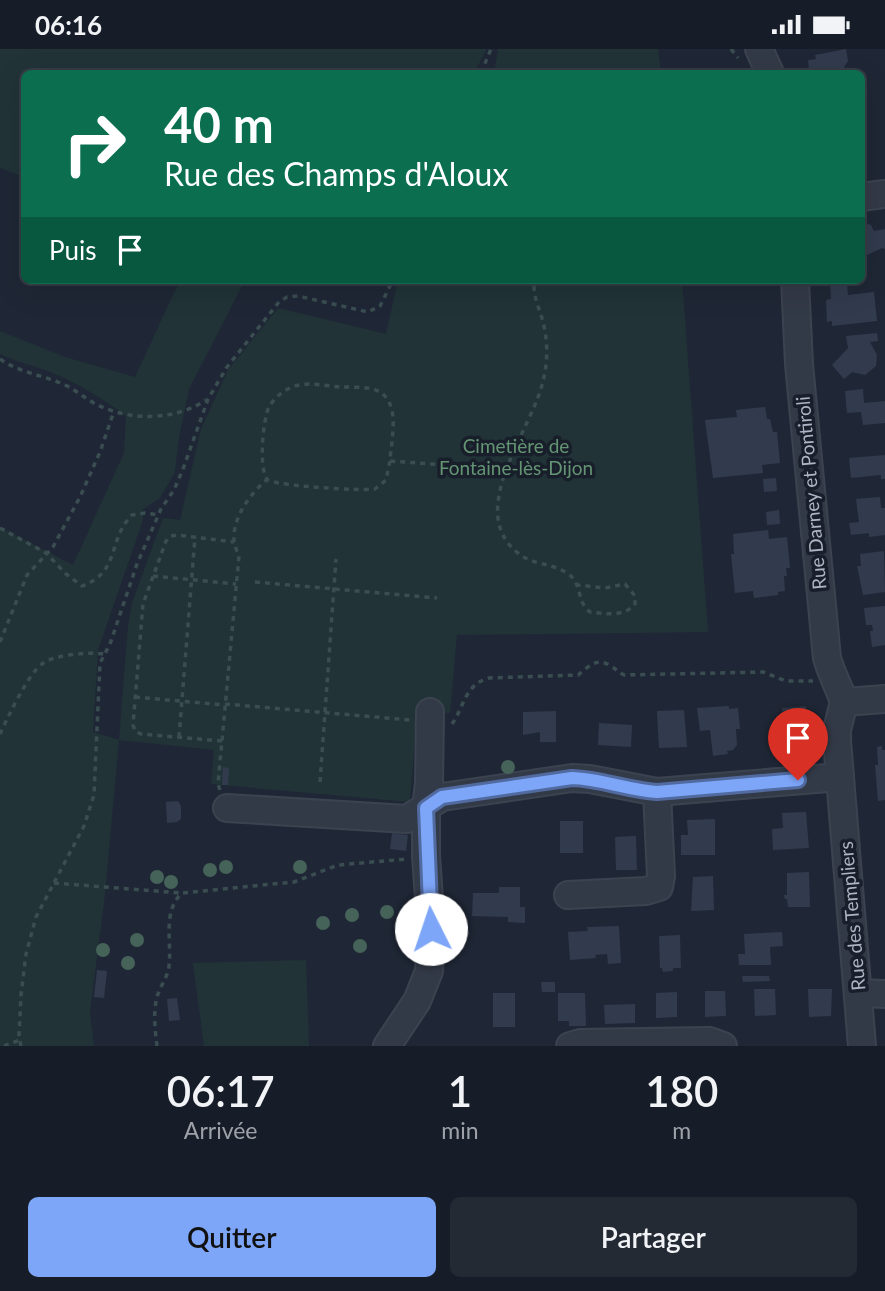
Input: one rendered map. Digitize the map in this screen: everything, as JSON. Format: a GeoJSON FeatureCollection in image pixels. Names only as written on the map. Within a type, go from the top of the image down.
{"type":"FeatureCollection","features":[{"type":"Feature","properties":{"kind":"street"},"geometry":{"type":"LineString","coordinates":[[759,49],[769,70]]}},
{"type":"Feature","properties":{"kind":"street"},"geometry":{"type":"LineString","coordinates":[[865,196],[885,194]]}},
{"type":"Feature","properties":{"kind":"street","name":"Rue Darney et Pontiroli"},"geometry":{"type":"LineString","coordinates":[[795,284],[799,364],[827,658],[830,671],[841,692]]}},
{"type":"Feature","properties":{"kind":"street"},"geometry":{"type":"LineString","coordinates":[[841,692],[885,699]]}},
{"type":"Feature","properties":{"kind":"street","name":"Rue des Templiers"},"geometry":{"type":"LineString","coordinates":[[841,692],[837,730],[862,1046]]}},
{"type":"Feature","properties":{"kind":"street"},"geometry":{"type":"LineString","coordinates":[[387,1046],[416,1001],[429,971],[431,929],[426,808],[430,717]]}},
{"type":"Feature","properties":{"kind":"street"},"geometry":{"type":"LineString","coordinates":[[228,808],[407,819],[442,797],[572,778],[657,792],[840,777]]}},
{"type":"Feature","properties":{"kind":"street"},"geometry":{"type":"LineString","coordinates":[[568,895],[646,891],[659,887],[661,876],[657,792]]}},
{"type":"Feature","properties":{"kind":"street"},"geometry":{"type":"LineString","coordinates":[[858,993],[885,995]]}},
{"type":"Feature","properties":{"kind":"street"},"geometry":{"type":"LineString","coordinates":[[570,1046],[580,1043],[709,1041],[723,1046]]}},
{"type":"Feature","properties":{"kind":"path"},"geometry":{"type":"LineString","coordinates":[[482,70],[491,49]]}},
{"type":"Feature","properties":{"kind":"path"},"geometry":{"type":"LineString","coordinates":[[21,1046],[21,995],[26,954],[36,917],[84,826],[94,795],[100,663],[137,564],[158,515],[174,490],[183,469],[208,399],[227,367],[279,302],[287,297],[298,296],[368,312],[380,306],[391,284]]}},
{"type":"Feature","properties":{"kind":"path"},"geometry":{"type":"LineString","coordinates":[[534,286],[545,334],[545,372],[536,405],[504,474],[499,495],[499,515],[507,541],[518,554],[565,571],[578,585],[582,604],[590,612],[618,614],[628,611],[635,604],[635,596],[625,584],[606,588],[578,585]]}},
{"type":"Feature","properties":{"kind":"path"},"geometry":{"type":"LineString","coordinates":[[0,359],[12,367],[66,385],[101,407],[135,416],[180,413],[208,399]]}},
{"type":"Feature","properties":{"kind":"path"},"geometry":{"type":"LineString","coordinates":[[298,385],[371,389],[384,395],[393,413],[390,461],[386,480],[375,489],[288,484],[268,479],[264,474],[262,458],[269,406],[288,388],[298,385]]}},
{"type":"Feature","properties":{"kind":"path"},"geometry":{"type":"LineString","coordinates":[[0,642],[27,575],[47,554],[80,497],[114,411]]}},
{"type":"Feature","properties":{"kind":"path"},"geometry":{"type":"LineString","coordinates":[[390,461],[445,465]]}},
{"type":"Feature","properties":{"kind":"path"},"geometry":{"type":"LineString","coordinates":[[228,808],[218,784],[239,556],[234,542],[243,510],[256,490],[268,479]]}},
{"type":"Feature","properties":{"kind":"path"},"geometry":{"type":"LineString","coordinates":[[0,528],[47,554],[82,586],[97,581],[109,566],[119,534],[132,515],[158,515]]}},
{"type":"Feature","properties":{"kind":"path"},"geometry":{"type":"LineString","coordinates":[[222,741],[137,733],[133,725],[143,604],[166,541],[171,536],[234,542]]}},
{"type":"Feature","properties":{"kind":"path"},"geometry":{"type":"LineString","coordinates":[[178,738],[195,537]]}},
{"type":"Feature","properties":{"kind":"path"},"geometry":{"type":"LineString","coordinates":[[320,782],[336,559]]}},
{"type":"Feature","properties":{"kind":"path"},"geometry":{"type":"LineString","coordinates":[[153,576],[236,584]]}},
{"type":"Feature","properties":{"kind":"path"},"geometry":{"type":"LineString","coordinates":[[255,582],[437,598]]}},
{"type":"Feature","properties":{"kind":"path"},"geometry":{"type":"LineString","coordinates":[[0,734],[19,696],[42,664],[81,652],[105,654]]}},
{"type":"Feature","properties":{"kind":"path"},"geometry":{"type":"LineString","coordinates":[[135,697],[325,713],[430,717],[453,724],[473,685],[482,679],[578,675],[588,666],[599,662],[607,663],[624,675],[763,672],[786,681],[841,692]]}},
{"type":"Feature","properties":{"kind":"path"},"geometry":{"type":"LineString","coordinates":[[54,883],[182,893],[294,882],[338,865],[414,858]]}},
{"type":"Feature","properties":{"kind":"path"},"geometry":{"type":"LineString","coordinates":[[157,1046],[155,1010],[158,995],[169,970],[169,913],[174,900],[182,893]]}},
{"type":"Feature","properties":{"kind":"path"},"geometry":{"type":"LineString","coordinates":[[4,1046],[20,1040]]}},
{"type":"Feature","properties":{"kind":"green space"},"geometry":{"type":"Polygon","coordinates":[[[0,49],[487,49],[476,70],[21,70],[21,176],[0,168],[0,49]]]}},
{"type":"Feature","properties":{"kind":"green space"},"geometry":{"type":"Polygon","coordinates":[[[498,49],[658,49],[661,70],[494,70],[498,49]]]}},
{"type":"Feature","properties":{"kind":"green space"},"geometry":{"type":"Polygon","coordinates":[[[178,284],[243,284],[189,389],[175,472],[160,498],[142,510],[143,520],[98,650],[93,732],[119,740],[105,894],[90,1012],[94,1046],[0,1046],[0,527],[73,565],[124,453],[126,416],[69,380],[0,354],[0,331],[65,357],[135,377],[178,284]]]}},
{"type":"Feature","properties":{"kind":"green space","name":"Cimetière de Fontaine-lès-Dijon"},"geometry":{"type":"Polygon","coordinates":[[[397,284],[682,284],[708,632],[457,635],[450,713],[417,711],[410,802],[211,784],[214,750],[119,740],[128,626],[132,603],[163,518],[180,520],[201,429],[228,370],[278,308],[386,334],[397,284]]]}},
{"type":"Feature","properties":{"kind":"green space"},"geometry":{"type":"Polygon","coordinates":[[[306,960],[309,1046],[204,1046],[193,963],[306,960]]]}},
{"type":"Feature","properties":{"kind":"building"},"geometry":{"type":"Polygon","coordinates":[[[846,49],[848,61],[844,67],[848,70],[809,70],[808,60],[816,59],[815,55],[846,49]]]}},
{"type":"Feature","properties":{"kind":"building"},"geometry":{"type":"Polygon","coordinates":[[[871,225],[874,231],[885,229],[885,249],[865,256],[865,226],[871,225]]]}},
{"type":"Feature","properties":{"kind":"building"},"geometry":{"type":"Polygon","coordinates":[[[830,284],[847,284],[848,295],[874,292],[877,321],[832,326],[832,321],[827,322],[826,300],[831,299],[830,284]]]}},
{"type":"Feature","properties":{"kind":"building"},"geometry":{"type":"Polygon","coordinates":[[[877,333],[878,341],[870,342],[877,355],[876,366],[865,375],[852,372],[844,379],[832,365],[848,348],[846,336],[877,333]]]}},
{"type":"Feature","properties":{"kind":"building"},"geometry":{"type":"Polygon","coordinates":[[[863,389],[864,403],[885,401],[885,423],[863,425],[861,412],[847,413],[845,391],[863,389]]]}},
{"type":"Feature","properties":{"kind":"building"},"geometry":{"type":"Polygon","coordinates":[[[765,407],[773,432],[777,432],[780,463],[762,465],[763,473],[713,478],[705,420],[737,417],[736,410],[765,407]]]}},
{"type":"Feature","properties":{"kind":"building"},"geometry":{"type":"Polygon","coordinates":[[[885,455],[885,479],[881,479],[881,475],[851,478],[849,458],[885,455]]]}},
{"type":"Feature","properties":{"kind":"building"},"geometry":{"type":"Polygon","coordinates":[[[776,478],[777,491],[764,492],[763,479],[776,478]]]}},
{"type":"Feature","properties":{"kind":"building"},"geometry":{"type":"Polygon","coordinates":[[[880,497],[881,508],[885,508],[885,535],[851,535],[849,523],[859,522],[856,499],[880,497]]]}},
{"type":"Feature","properties":{"kind":"building"},"geometry":{"type":"Polygon","coordinates":[[[779,510],[780,524],[767,525],[766,512],[779,510]]]}},
{"type":"Feature","properties":{"kind":"building"},"geometry":{"type":"Polygon","coordinates":[[[768,530],[769,539],[787,537],[790,568],[786,568],[787,576],[784,576],[785,591],[778,592],[778,595],[754,598],[753,591],[735,593],[731,554],[734,554],[733,534],[768,530]]]}},
{"type":"Feature","properties":{"kind":"building"},"geometry":{"type":"Polygon","coordinates":[[[884,551],[885,592],[863,595],[857,566],[861,566],[860,554],[884,551]]]}},
{"type":"Feature","properties":{"kind":"building"},"geometry":{"type":"Polygon","coordinates":[[[885,606],[885,645],[872,647],[872,625],[866,625],[864,608],[885,606]]]}},
{"type":"Feature","properties":{"kind":"building"},"geometry":{"type":"Polygon","coordinates":[[[729,706],[729,709],[738,708],[740,729],[736,729],[737,745],[733,750],[727,751],[728,754],[713,756],[710,730],[700,731],[697,708],[729,706]]]}},
{"type":"Feature","properties":{"kind":"building"},"geometry":{"type":"Polygon","coordinates":[[[806,706],[810,741],[786,743],[782,708],[806,706]]]}},
{"type":"Feature","properties":{"kind":"building"},"geometry":{"type":"Polygon","coordinates":[[[684,710],[687,747],[659,748],[657,711],[684,710]]]}},
{"type":"Feature","properties":{"kind":"building"},"geometry":{"type":"Polygon","coordinates":[[[556,711],[556,742],[540,742],[540,732],[523,735],[523,712],[556,711]]]}},
{"type":"Feature","properties":{"kind":"building"},"geometry":{"type":"Polygon","coordinates":[[[599,723],[632,725],[631,747],[598,745],[599,723]]]}},
{"type":"Feature","properties":{"kind":"building"},"geometry":{"type":"Polygon","coordinates":[[[882,746],[882,750],[885,750],[885,800],[878,801],[875,765],[878,765],[877,747],[882,746]]]}},
{"type":"Feature","properties":{"kind":"building"},"geometry":{"type":"Polygon","coordinates":[[[223,767],[229,768],[228,785],[222,785],[223,767]]]}},
{"type":"Feature","properties":{"kind":"building"},"geometry":{"type":"Polygon","coordinates":[[[178,801],[181,806],[181,819],[167,823],[166,802],[178,801]]]}},
{"type":"Feature","properties":{"kind":"building"},"geometry":{"type":"Polygon","coordinates":[[[806,812],[809,848],[773,850],[772,829],[783,828],[782,813],[806,812]]]}},
{"type":"Feature","properties":{"kind":"building"},"geometry":{"type":"Polygon","coordinates":[[[715,819],[715,855],[681,855],[681,835],[688,835],[687,820],[715,819]]]}},
{"type":"Feature","properties":{"kind":"building"},"geometry":{"type":"Polygon","coordinates":[[[560,821],[583,821],[583,853],[560,853],[560,821]]]}},
{"type":"Feature","properties":{"kind":"building"},"geometry":{"type":"Polygon","coordinates":[[[392,833],[408,835],[406,851],[390,849],[392,833]]]}},
{"type":"Feature","properties":{"kind":"building"},"geometry":{"type":"Polygon","coordinates":[[[636,836],[637,870],[616,870],[615,837],[636,836]]]}},
{"type":"Feature","properties":{"kind":"building"},"geometry":{"type":"Polygon","coordinates":[[[809,872],[810,907],[788,907],[784,895],[787,895],[787,873],[809,872]]]}},
{"type":"Feature","properties":{"kind":"building"},"geometry":{"type":"Polygon","coordinates":[[[713,876],[714,910],[691,911],[693,877],[713,876]]]}},
{"type":"Feature","properties":{"kind":"building"},"geometry":{"type":"Polygon","coordinates":[[[499,887],[520,887],[520,907],[525,907],[525,923],[508,922],[508,917],[472,916],[473,893],[499,893],[499,887]]]}},
{"type":"Feature","properties":{"kind":"building"},"geometry":{"type":"Polygon","coordinates":[[[619,926],[621,963],[608,964],[607,954],[595,955],[596,958],[570,960],[568,932],[588,931],[587,927],[619,926]]]}},
{"type":"Feature","properties":{"kind":"building"},"geometry":{"type":"Polygon","coordinates":[[[782,932],[783,946],[770,947],[771,965],[739,965],[738,954],[745,954],[744,934],[782,932]]]}},
{"type":"Feature","properties":{"kind":"building"},"geometry":{"type":"Polygon","coordinates":[[[680,935],[681,968],[663,972],[660,968],[659,936],[680,935]]]}},
{"type":"Feature","properties":{"kind":"building"},"geometry":{"type":"Polygon","coordinates":[[[97,970],[107,971],[104,998],[94,997],[97,970]]]}},
{"type":"Feature","properties":{"kind":"building"},"geometry":{"type":"Polygon","coordinates":[[[742,976],[769,976],[770,981],[743,982],[742,976]]]}},
{"type":"Feature","properties":{"kind":"building"},"geometry":{"type":"Polygon","coordinates":[[[541,982],[555,982],[555,992],[542,992],[541,982]]]}},
{"type":"Feature","properties":{"kind":"building"},"geometry":{"type":"Polygon","coordinates":[[[754,989],[775,989],[776,1015],[755,1016],[754,989]]]}},
{"type":"Feature","properties":{"kind":"building"},"geometry":{"type":"Polygon","coordinates":[[[808,989],[832,989],[831,1016],[809,1017],[808,989]]]}},
{"type":"Feature","properties":{"kind":"building"},"geometry":{"type":"Polygon","coordinates":[[[705,991],[725,991],[726,1016],[705,1017],[705,991]]]}},
{"type":"Feature","properties":{"kind":"building"},"geometry":{"type":"Polygon","coordinates":[[[677,992],[677,1017],[656,1018],[656,993],[677,992]]]}},
{"type":"Feature","properties":{"kind":"building"},"geometry":{"type":"Polygon","coordinates":[[[493,993],[515,993],[515,1027],[493,1027],[493,993]]]}},
{"type":"Feature","properties":{"kind":"building"},"geometry":{"type":"Polygon","coordinates":[[[558,993],[585,993],[586,1026],[569,1026],[569,1021],[558,1021],[558,993]]]}},
{"type":"Feature","properties":{"kind":"building"},"geometry":{"type":"Polygon","coordinates":[[[177,998],[180,1020],[169,1021],[167,999],[177,998]]]}},
{"type":"Feature","properties":{"kind":"building"},"geometry":{"type":"Polygon","coordinates":[[[635,1004],[635,1023],[605,1024],[604,1005],[635,1004]]]}},
{"type":"Feature","properties":{"kind":"route"},"geometry":{"type":"LineString","coordinates":[[431,929],[426,808],[442,797],[572,778],[657,792],[798,780]]}}]}
